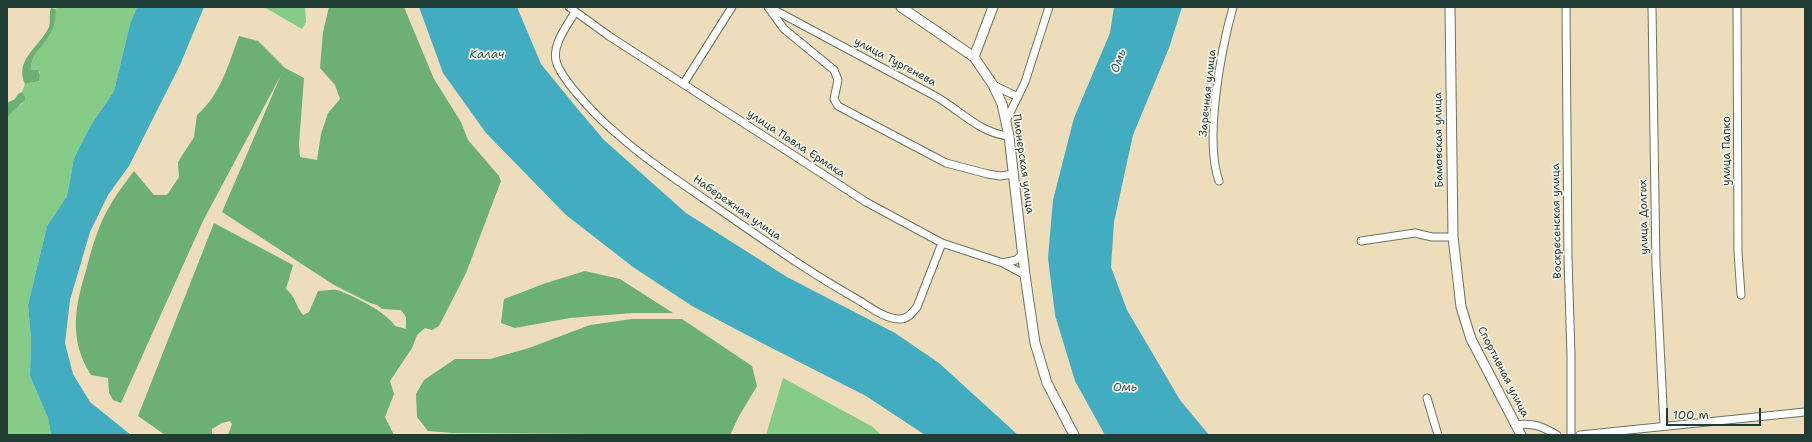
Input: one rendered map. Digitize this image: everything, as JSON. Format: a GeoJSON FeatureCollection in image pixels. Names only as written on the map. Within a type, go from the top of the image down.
{"type":"FeatureCollection","features":[{"type":"Feature","properties":{"kind":"street","name":"улица Павла Ермака"},"geometry":{"type":"LineString","coordinates":[[569,7],[608,36],[684,83],[866,202],[942,243],[1003,263],[1025,275]]}},
{"type":"Feature","properties":{"kind":"street"},"geometry":{"type":"LineString","coordinates":[[684,83],[732,7]]}},
{"type":"Feature","properties":{"kind":"street"},"geometry":{"type":"LineString","coordinates":[[769,7],[784,29],[834,70],[838,80],[834,99],[838,106],[946,163],[1000,176],[1014,174]]}},
{"type":"Feature","properties":{"kind":"street","name":"улица Тургенева"},"geometry":{"type":"LineString","coordinates":[[769,7],[937,97],[980,127],[990,132],[1009,136]]}},
{"type":"Feature","properties":{"kind":"street","name":"Пионерская улица"},"geometry":{"type":"LineString","coordinates":[[901,7],[974,57],[993,85],[1006,119],[1009,136],[1022,255],[1034,336],[1047,383],[1074,435]]}},
{"type":"Feature","properties":{"kind":"street"},"geometry":{"type":"LineString","coordinates":[[974,57],[993,7]]}},
{"type":"Feature","properties":{"kind":"street"},"geometry":{"type":"LineString","coordinates":[[1006,119],[1030,68],[1049,7]]}},
{"type":"Feature","properties":{"kind":"street","name":"Заречная улица"},"geometry":{"type":"LineString","coordinates":[[1219,181],[1214,156],[1214,119],[1221,59],[1234,7]]}},
{"type":"Feature","properties":{"kind":"street","name":"Бамовская улица"},"geometry":{"type":"LineString","coordinates":[[1450,7],[1453,237],[1456,273]]}},
{"type":"Feature","properties":{"kind":"street","name":"Воскресенская улица"},"geometry":{"type":"LineString","coordinates":[[1566,7],[1570,435]]}},
{"type":"Feature","properties":{"kind":"street","name":"улица Долгих"},"geometry":{"type":"LineString","coordinates":[[1652,7],[1656,265],[1664,426]]}},
{"type":"Feature","properties":{"kind":"street","name":"улица Папко"},"geometry":{"type":"LineString","coordinates":[[1737,7],[1738,252],[1741,295]]}},
{"type":"Feature","properties":{"kind":"street","name":"Набережная улица"},"geometry":{"type":"LineString","coordinates":[[575,12],[562,33],[556,59],[557,65],[574,89],[592,110],[616,133],[649,160],[823,280],[889,317],[902,319],[910,316],[917,307],[942,243]]}},
{"type":"Feature","properties":{"kind":"street"},"geometry":{"type":"LineString","coordinates":[[993,85],[1018,96]]}},
{"type":"Feature","properties":{"kind":"street"},"geometry":{"type":"LineString","coordinates":[[1361,241],[1415,233],[1432,237],[1453,237]]}},
{"type":"Feature","properties":{"kind":"street"},"geometry":{"type":"LineString","coordinates":[[1003,263],[1016,260],[1022,255]]}},
{"type":"Feature","properties":{"kind":"street","name":"Спортивная улица"},"geometry":{"type":"LineString","coordinates":[[1456,273],[1461,307],[1471,340],[1521,435]]}},
{"type":"Feature","properties":{"kind":"street"},"geometry":{"type":"LineString","coordinates":[[1427,398],[1438,435]]}},
{"type":"Feature","properties":{"kind":"street"},"geometry":{"type":"LineString","coordinates":[[1580,435],[1805,412]]}},
{"type":"Feature","properties":{"kind":"street"},"geometry":{"type":"LineString","coordinates":[[1516,425],[1532,424],[1542,426],[1557,435]]}},
{"type":"Feature","properties":{"kind":"green space"},"geometry":{"type":"Polygon","coordinates":[[[57,7],[137,7],[130,24],[114,91],[91,125],[74,158],[67,196],[47,226],[28,305],[31,339],[30,376],[48,418],[51,435],[7,435],[7,117],[22,104],[25,96],[22,92],[25,84],[39,81],[40,74],[38,70],[31,70],[33,60],[52,31],[57,7]]]}},
{"type":"Feature","properties":{"kind":"green space"},"geometry":{"type":"Polygon","coordinates":[[[264,7],[305,7],[306,22],[302,29],[264,7]]]}},
{"type":"Feature","properties":{"kind":"green space"},"geometry":{"type":"Polygon","coordinates":[[[329,7],[404,7],[434,79],[461,122],[468,140],[499,176],[501,181],[466,273],[439,326],[432,330],[425,328],[417,335],[412,348],[390,381],[394,394],[385,417],[394,435],[228,435],[232,424],[230,421],[222,423],[212,429],[212,435],[165,435],[138,416],[214,223],[293,265],[286,289],[303,315],[309,312],[318,291],[337,290],[369,305],[385,315],[395,326],[406,329],[406,317],[401,310],[382,309],[377,305],[334,285],[222,212],[281,75],[203,221],[121,403],[113,400],[109,393],[108,378],[91,375],[79,348],[76,335],[76,322],[79,295],[93,245],[104,216],[117,194],[134,171],[154,195],[167,195],[179,177],[178,162],[194,137],[197,115],[212,98],[218,88],[239,36],[258,41],[285,68],[304,78],[299,144],[300,157],[317,160],[321,134],[328,113],[340,99],[335,85],[320,68],[323,32],[329,7]]]}},
{"type":"Feature","properties":{"kind":"green space"},"geometry":{"type":"Polygon","coordinates":[[[51,8],[56,9],[53,28],[35,55],[31,65],[31,70],[38,70],[40,75],[39,81],[25,84],[22,75],[25,61],[48,29],[50,24],[51,8]]]}},
{"type":"Feature","properties":{"kind":"green space"},"geometry":{"type":"Polygon","coordinates":[[[22,92],[25,96],[25,100],[7,117],[7,103],[15,99],[18,94],[22,92]]]}},
{"type":"Feature","properties":{"kind":"green space"},"geometry":{"type":"Polygon","coordinates":[[[585,271],[620,279],[673,313],[633,313],[570,318],[515,328],[501,323],[504,299],[546,283],[585,271]]]}},
{"type":"Feature","properties":{"kind":"green space"},"geometry":{"type":"Polygon","coordinates":[[[632,319],[682,319],[752,366],[757,386],[739,416],[730,435],[452,433],[428,431],[417,417],[416,394],[424,380],[455,359],[490,359],[529,348],[590,325],[632,319]]]}},
{"type":"Feature","properties":{"kind":"green space"},"geometry":{"type":"Polygon","coordinates":[[[783,378],[873,427],[881,435],[766,435],[783,378]]]}},
{"type":"Feature","properties":{"kind":"water"},"geometry":{"type":"Polygon","coordinates":[[[137,7],[204,7],[180,65],[129,166],[108,195],[90,232],[70,300],[65,343],[73,374],[90,402],[131,435],[51,435],[48,418],[30,376],[31,339],[28,305],[47,226],[67,196],[74,158],[91,125],[114,91],[130,24],[137,7]]]}},
{"type":"Feature","properties":{"kind":"water","name":"Калач"},"geometry":{"type":"Polygon","coordinates":[[[419,7],[517,7],[541,64],[576,107],[604,140],[686,213],[787,277],[895,333],[939,363],[1018,435],[925,435],[866,396],[692,306],[633,267],[566,215],[486,133],[443,73],[419,7]]]}},
{"type":"Feature","properties":{"kind":"water","name":"Омь"},"geometry":{"type":"Polygon","coordinates":[[[1114,7],[1182,7],[1169,48],[1133,135],[1114,222],[1111,267],[1127,310],[1180,400],[1209,435],[1105,435],[1075,381],[1055,315],[1048,258],[1053,200],[1074,118],[1110,33],[1114,7]]]}}]}
